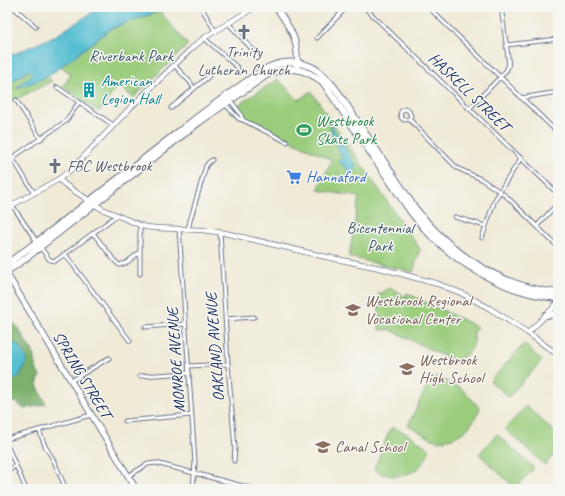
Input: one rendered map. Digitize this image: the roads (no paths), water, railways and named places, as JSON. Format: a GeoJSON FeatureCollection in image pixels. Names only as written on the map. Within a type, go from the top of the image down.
{"type":"FeatureCollection","features":[{"type":"Feature","properties":{"kind":"highway"},"geometry":{"type":"LineString","coordinates":[[7,270],[24,259],[39,245],[92,203],[193,127],[265,69],[279,64],[297,66],[307,65],[323,74],[330,82],[414,207],[446,242],[474,263],[499,276],[543,291],[558,293]]}},
{"type":"Feature","properties":{"kind":"highway"},"geometry":{"type":"LineString","coordinates":[[297,66],[323,82],[411,212],[442,246],[462,262],[487,277],[531,294],[558,298]]}},
{"type":"Feature","properties":{"kind":"highway"},"geometry":{"type":"LineString","coordinates":[[7,264],[39,245]]}},
{"type":"Feature","properties":{"kind":"highway"},"geometry":{"type":"LineString","coordinates":[[546,315],[557,308]]}},
{"type":"Feature","properties":{"kind":"main road"},"geometry":{"type":"LineString","coordinates":[[7,208],[59,179],[77,164],[190,50],[204,38],[255,7]]}},
{"type":"Feature","properties":{"kind":"main road"},"geometry":{"type":"LineString","coordinates":[[276,7],[293,35],[296,43],[297,66]]}},
{"type":"Feature","properties":{"kind":"main road"},"geometry":{"type":"LineString","coordinates":[[59,179],[92,203],[116,216],[145,227],[220,232],[380,268],[438,284],[461,293],[489,308],[528,333],[558,355]]}},
{"type":"Feature","properties":{"kind":"main road","name":"SPRING STREET"},"geometry":{"type":"LineString","coordinates":[[7,274],[136,489]]}},
{"type":"Feature","properties":{"kind":"main road"},"geometry":{"type":"LineString","coordinates":[[528,333],[546,315]]}},
{"type":"Feature","properties":{"kind":"street"},"geometry":{"type":"LineString","coordinates":[[13,7],[36,27]]}},
{"type":"Feature","properties":{"kind":"street"},"geometry":{"type":"LineString","coordinates":[[201,7],[216,31]]}},
{"type":"Feature","properties":{"kind":"street"},"geometry":{"type":"LineString","coordinates":[[243,7],[246,13]]}},
{"type":"Feature","properties":{"kind":"street"},"geometry":{"type":"LineString","coordinates":[[316,38],[347,7]]}},
{"type":"Feature","properties":{"kind":"street","name":"HASKELL STREET"},"geometry":{"type":"LineString","coordinates":[[364,7],[558,194]]}},
{"type":"Feature","properties":{"kind":"street"},"geometry":{"type":"LineString","coordinates":[[428,7],[558,133]]}},
{"type":"Feature","properties":{"kind":"street"},"geometry":{"type":"LineString","coordinates":[[469,109],[506,71],[509,63],[501,7]]}},
{"type":"Feature","properties":{"kind":"street"},"geometry":{"type":"LineString","coordinates":[[228,23],[251,48],[260,55]]}},
{"type":"Feature","properties":{"kind":"street"},"geometry":{"type":"LineString","coordinates":[[204,38],[238,68]]}},
{"type":"Feature","properties":{"kind":"street"},"geometry":{"type":"LineString","coordinates":[[506,45],[558,39]]}},
{"type":"Feature","properties":{"kind":"street"},"geometry":{"type":"LineString","coordinates":[[174,65],[194,88]]}},
{"type":"Feature","properties":{"kind":"street"},"geometry":{"type":"LineString","coordinates":[[170,108],[209,76]]}},
{"type":"Feature","properties":{"kind":"street"},"geometry":{"type":"LineString","coordinates":[[57,88],[113,126]]}},
{"type":"Feature","properties":{"kind":"street"},"geometry":{"type":"LineString","coordinates":[[521,98],[558,92]]}},
{"type":"Feature","properties":{"kind":"street"},"geometry":{"type":"LineString","coordinates":[[16,100],[41,138]]}},
{"type":"Feature","properties":{"kind":"street"},"geometry":{"type":"LineString","coordinates":[[225,101],[239,119],[287,142]]}},
{"type":"Feature","properties":{"kind":"street"},"geometry":{"type":"LineString","coordinates":[[225,101],[240,113],[243,120]]}},
{"type":"Feature","properties":{"kind":"street"},"geometry":{"type":"LineString","coordinates":[[12,158],[68,120],[79,102]]}},
{"type":"Feature","properties":{"kind":"street"},"geometry":{"type":"LineString","coordinates":[[409,119],[457,168],[481,179],[500,191],[558,247]]}},
{"type":"Feature","properties":{"kind":"street"},"geometry":{"type":"LineString","coordinates":[[7,149],[34,193]]}},
{"type":"Feature","properties":{"kind":"street"},"geometry":{"type":"LineString","coordinates":[[482,238],[494,202],[521,158]]}},
{"type":"Feature","properties":{"kind":"street"},"geometry":{"type":"LineString","coordinates":[[188,229],[206,166],[212,160]]}},
{"type":"Feature","properties":{"kind":"street"},"geometry":{"type":"LineString","coordinates":[[537,226],[558,203]]}},
{"type":"Feature","properties":{"kind":"street"},"geometry":{"type":"LineString","coordinates":[[12,205],[39,245],[52,261],[57,260],[116,216]]}},
{"type":"Feature","properties":{"kind":"street"},"geometry":{"type":"LineString","coordinates":[[455,217],[485,226]]}},
{"type":"Feature","properties":{"kind":"street"},"geometry":{"type":"LineString","coordinates":[[140,225],[140,274]]}},
{"type":"Feature","properties":{"kind":"street","name":"MONROE AVENUE"},"geometry":{"type":"LineString","coordinates":[[179,229],[195,462],[193,489]]}},
{"type":"Feature","properties":{"kind":"street","name":"OAKLAND AVENUE"},"geometry":{"type":"LineString","coordinates":[[220,232],[235,448],[234,461]]}},
{"type":"Feature","properties":{"kind":"street"},"geometry":{"type":"LineString","coordinates":[[93,233],[114,260],[120,265],[126,263],[140,252]]}},
{"type":"Feature","properties":{"kind":"street"},"geometry":{"type":"LineString","coordinates":[[65,254],[130,341]]}},
{"type":"Feature","properties":{"kind":"street"},"geometry":{"type":"LineString","coordinates":[[225,319],[254,317]]}},
{"type":"Feature","properties":{"kind":"street"},"geometry":{"type":"LineString","coordinates":[[145,327],[185,324]]}},
{"type":"Feature","properties":{"kind":"street"},"geometry":{"type":"LineString","coordinates":[[71,381],[109,358]]}},
{"type":"Feature","properties":{"kind":"street"},"geometry":{"type":"LineString","coordinates":[[188,366],[228,364]]}},
{"type":"Feature","properties":{"kind":"street"},"geometry":{"type":"LineString","coordinates":[[140,376],[189,373]]}},
{"type":"Feature","properties":{"kind":"street"},"geometry":{"type":"LineString","coordinates":[[7,439],[91,415]]}},
{"type":"Feature","properties":{"kind":"street"},"geometry":{"type":"LineString","coordinates":[[124,420],[192,415]]}},
{"type":"Feature","properties":{"kind":"street"},"geometry":{"type":"LineString","coordinates":[[39,430],[44,446],[53,459],[66,489]]}},
{"type":"Feature","properties":{"kind":"street"},"geometry":{"type":"LineString","coordinates":[[7,445],[26,489]]}},
{"type":"Feature","properties":{"kind":"street"},"geometry":{"type":"LineString","coordinates":[[128,476],[148,464],[156,463],[254,489]]}},
{"type":"Feature","properties":{"kind":"street"},"geometry":{"type":"LineString","coordinates":[[7,472],[15,466]]}},
{"type":"Feature","properties":{"kind":"water"},"geometry":{"type":"Polygon","coordinates":[[[101,7],[164,7],[160,11],[112,28],[47,77],[15,89],[33,74],[29,70],[7,85],[7,57],[55,36],[101,7]]]}},
{"type":"Feature","properties":{"kind":"water"},"geometry":{"type":"Polygon","coordinates":[[[328,121],[357,167],[351,175],[339,162],[342,158],[328,121]]]}},
{"type":"Feature","properties":{"kind":"water"},"geometry":{"type":"Polygon","coordinates":[[[7,341],[18,346],[27,359],[26,364],[18,378],[7,379],[7,341]]]}},
{"type":"Feature","properties":{"kind":"place","name":"Trinity Lutheran Church"},"geometry":{"type":"Point","coordinates":[244,32]}},
{"type":"Feature","properties":{"kind":"place","name":"American Legion Hall"},"geometry":{"type":"Point","coordinates":[89,90]}},
{"type":"Feature","properties":{"kind":"place","name":"Westbrook Skate Park"},"geometry":{"type":"Point","coordinates":[304,130]}},
{"type":"Feature","properties":{"kind":"place","name":"FBC Westbrook"},"geometry":{"type":"Point","coordinates":[55,166]}},
{"type":"Feature","properties":{"kind":"place","name":"Hannaford"},"geometry":{"type":"Point","coordinates":[294,177]}},
{"type":"Feature","properties":{"kind":"place","name":"Westbrook Regional Vocational Center"},"geometry":{"type":"Point","coordinates":[353,310]}},
{"type":"Feature","properties":{"kind":"place","name":"Westbrook High School"},"geometry":{"type":"Point","coordinates":[407,369]}},
{"type":"Feature","properties":{"kind":"place","name":"Canal School"},"geometry":{"type":"Point","coordinates":[323,447]}},
{"type":"Feature","properties":{"kind":"park label","name":"Riverbank Park"},"geometry":{"type":"Point","coordinates":[131,56]}},
{"type":"Feature","properties":{"kind":"park label","name":"Bicentennial Park"},"geometry":{"type":"Point","coordinates":[380,237]}}]}
